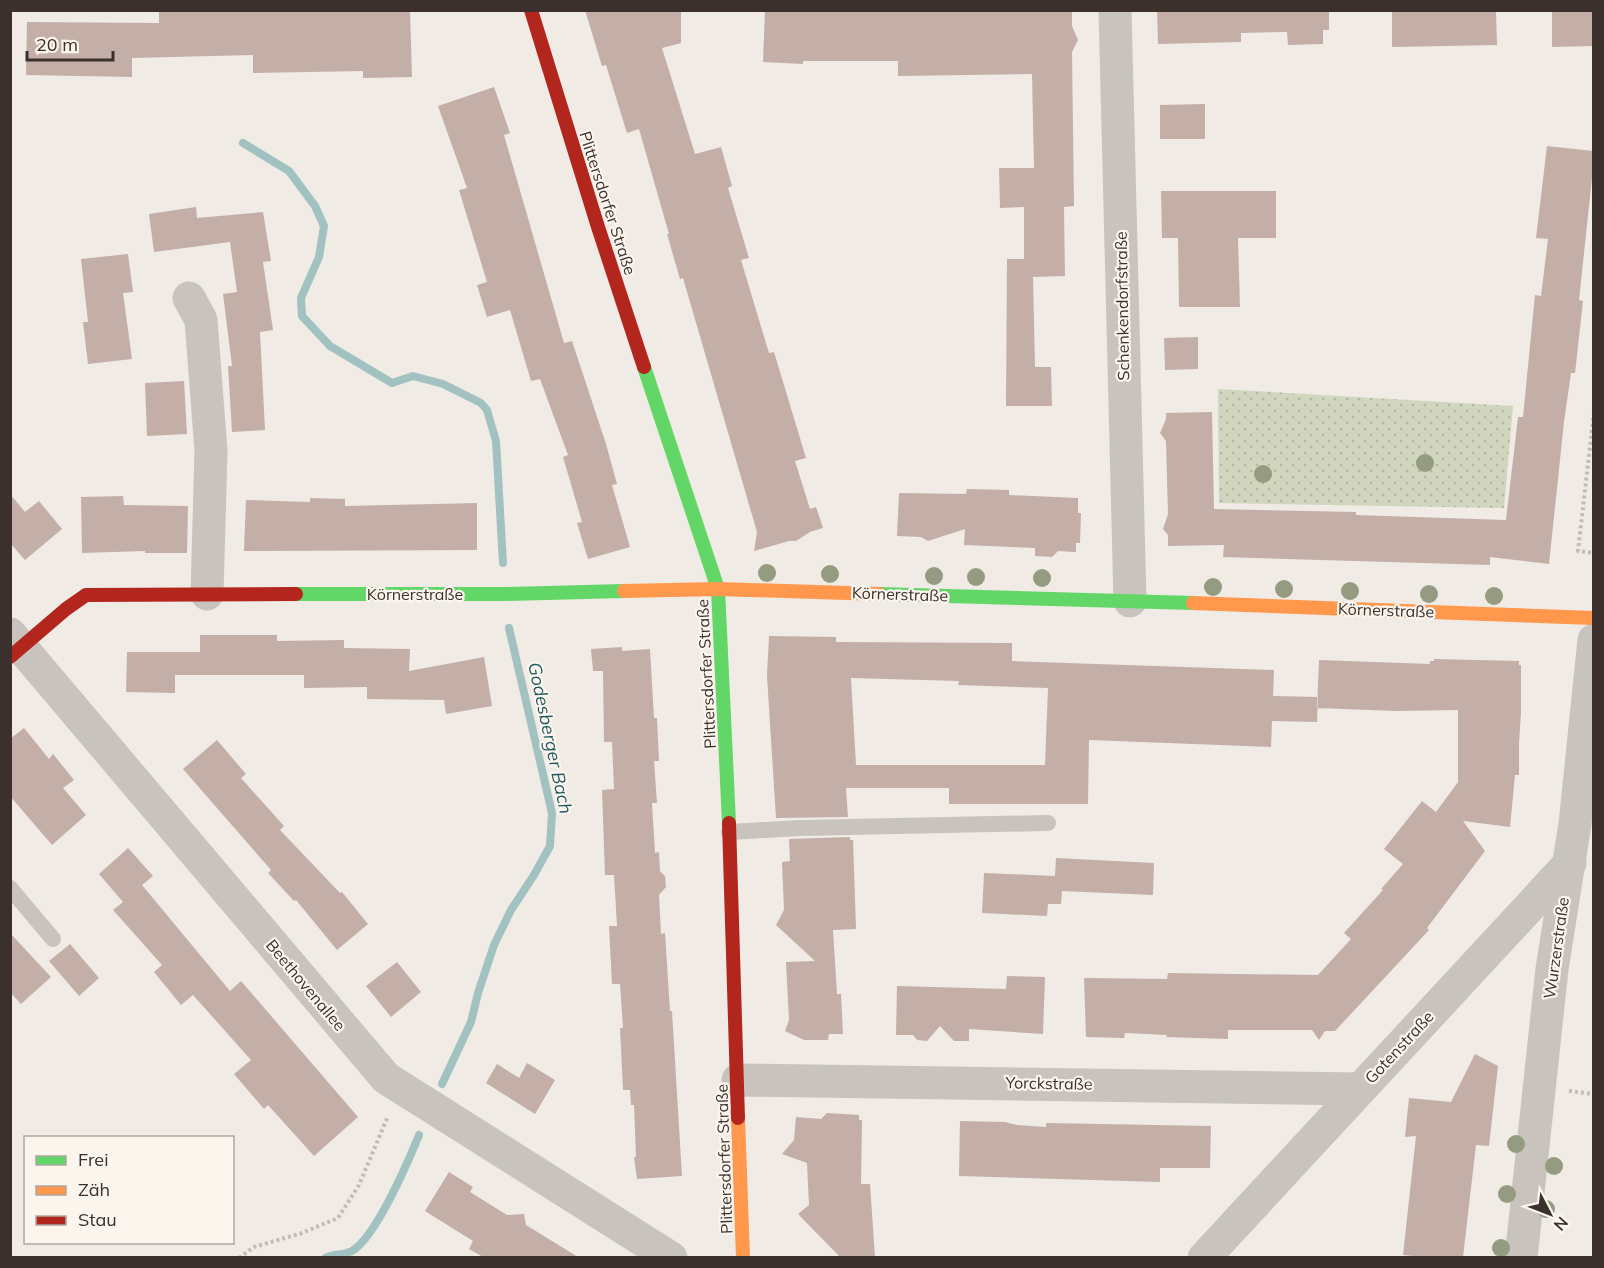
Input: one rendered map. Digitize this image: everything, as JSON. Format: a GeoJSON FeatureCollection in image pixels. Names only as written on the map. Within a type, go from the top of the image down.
{"type":"FeatureCollection","features":[{"type":"Feature","properties":{"kind":"street","name":"Plittersdorfer Straße"},"geometry":{"type":"LineString","coordinates":[[531,10],[605,249],[718,589],[729,832],[743,1257]]}},
{"type":"Feature","properties":{"kind":"street","name":"Schenkendorfstraße"},"geometry":{"type":"LineString","coordinates":[[1115,10],[1130,601]]}},
{"type":"Feature","properties":{"kind":"street"},"geometry":{"type":"LineString","coordinates":[[189,298],[201,320],[211,451],[207,594]]}},
{"type":"Feature","properties":{"kind":"street","name":"Körnerstraße"},"geometry":{"type":"LineString","coordinates":[[15,646],[86,595],[504,594],[718,589],[1593,618]]}},
{"type":"Feature","properties":{"kind":"street","name":"Wurzerstraße"},"geometry":{"type":"LineString","coordinates":[[1521,1257],[1552,969],[1576,808],[1593,640]]}},
{"type":"Feature","properties":{"kind":"street","name":"Beethovenallee"},"geometry":{"type":"LineString","coordinates":[[15,646],[386,1078],[671,1257]]}},
{"type":"Feature","properties":{"kind":"street","name":"Gotenstraße"},"geometry":{"type":"LineString","coordinates":[[1204,1257],[1593,837]]}},
{"type":"Feature","properties":{"kind":"street","name":"Yorckstraße"},"geometry":{"type":"LineString","coordinates":[[738,1080],[1360,1089]]}},
{"type":"Feature","properties":{"kind":"lane"},"geometry":{"type":"LineString","coordinates":[[729,832],[800,828],[1048,823]]}},
{"type":"Feature","properties":{"kind":"lane"},"geometry":{"type":"LineString","coordinates":[[10,888],[53,939]]}},
{"type":"Feature","properties":{"kind":"path"},"geometry":{"type":"LineString","coordinates":[[1593,412],[1578,551],[1593,553]]}},
{"type":"Feature","properties":{"kind":"path"},"geometry":{"type":"LineString","coordinates":[[240,1257],[254,1247],[302,1233],[338,1218],[358,1185],[401,1088]]}},
{"type":"Feature","properties":{"kind":"green space"},"geometry":{"type":"Polygon","coordinates":[[[1218,389],[1513,406],[1504,508],[1219,503],[1218,389]]]}},
{"type":"Feature","properties":{"kind":"building"},"geometry":{"type":"Polygon","coordinates":[[[159,10],[410,11],[412,77],[363,78],[363,71],[253,73],[253,55],[132,58],[132,77],[26,75],[27,22],[159,23],[159,10]]]}},
{"type":"Feature","properties":{"kind":"building"},"geometry":{"type":"Polygon","coordinates":[[[585,10],[681,10],[681,43],[662,48],[695,154],[721,147],[732,186],[728,188],[749,258],[741,260],[769,353],[774,352],[806,458],[795,461],[810,509],[816,507],[823,528],[810,532],[796,541],[754,551],[757,532],[683,278],[680,279],[639,129],[627,133],[606,65],[602,66],[585,10]]]}},
{"type":"Feature","properties":{"kind":"building"},"geometry":{"type":"Polygon","coordinates":[[[765,10],[1072,10],[1072,26],[1078,40],[1072,52],[1074,206],[1064,207],[1065,276],[1033,277],[1035,367],[1051,367],[1052,406],[1006,406],[1007,259],[1024,259],[1024,207],[1000,208],[999,168],[1034,168],[1032,74],[898,76],[898,61],[803,61],[803,64],[763,62],[765,10]]]}},
{"type":"Feature","properties":{"kind":"building"},"geometry":{"type":"Polygon","coordinates":[[[1157,10],[1329,10],[1329,30],[1323,30],[1323,44],[1288,45],[1287,32],[1241,33],[1241,42],[1158,44],[1157,10]]]}},
{"type":"Feature","properties":{"kind":"building"},"geometry":{"type":"Polygon","coordinates":[[[1392,10],[1496,10],[1497,45],[1392,47],[1392,10]]]}},
{"type":"Feature","properties":{"kind":"building"},"geometry":{"type":"Polygon","coordinates":[[[1552,10],[1593,10],[1593,46],[1552,47],[1552,10]]]}},
{"type":"Feature","properties":{"kind":"building"},"geometry":{"type":"Polygon","coordinates":[[[494,87],[510,133],[504,135],[564,343],[572,341],[606,444],[617,484],[612,485],[630,547],[588,559],[577,523],[582,522],[563,457],[568,455],[540,379],[531,381],[510,310],[487,317],[477,285],[487,282],[459,190],[467,188],[438,106],[494,87]]]}},
{"type":"Feature","properties":{"kind":"building"},"geometry":{"type":"Polygon","coordinates":[[[1205,104],[1205,139],[1160,139],[1160,105],[1205,104]]]}},
{"type":"Feature","properties":{"kind":"building"},"geometry":{"type":"Polygon","coordinates":[[[1547,146],[1593,151],[1579,300],[1583,301],[1575,373],[1571,373],[1564,422],[1549,564],[1490,557],[1490,565],[1223,557],[1224,545],[1168,546],[1168,535],[1163,529],[1168,514],[1166,441],[1160,433],[1166,413],[1212,412],[1214,509],[1356,512],[1356,515],[1506,520],[1518,417],[1523,417],[1535,295],[1541,296],[1548,239],[1536,238],[1547,146]]]}},
{"type":"Feature","properties":{"kind":"building"},"geometry":{"type":"Polygon","coordinates":[[[1161,191],[1276,191],[1276,238],[1238,238],[1240,307],[1179,307],[1178,238],[1162,238],[1161,191]]]}},
{"type":"Feature","properties":{"kind":"building"},"geometry":{"type":"Polygon","coordinates":[[[196,207],[197,218],[263,212],[271,261],[263,262],[273,330],[260,332],[265,430],[232,432],[228,366],[232,366],[223,294],[237,292],[230,242],[154,252],[149,214],[196,207]]]}},
{"type":"Feature","properties":{"kind":"building"},"geometry":{"type":"Polygon","coordinates":[[[128,254],[133,292],[123,293],[132,359],[88,364],[83,322],[88,322],[81,259],[128,254]]]}},
{"type":"Feature","properties":{"kind":"building"},"geometry":{"type":"Polygon","coordinates":[[[1198,337],[1198,369],[1165,370],[1164,338],[1198,337]]]}},
{"type":"Feature","properties":{"kind":"building"},"geometry":{"type":"Polygon","coordinates":[[[184,381],[187,434],[147,436],[145,383],[184,381]]]}},
{"type":"Feature","properties":{"kind":"building"},"geometry":{"type":"Polygon","coordinates":[[[967,489],[1009,490],[1009,495],[1078,498],[1078,513],[1081,513],[1080,543],[1076,543],[1076,552],[1058,551],[1052,557],[1035,556],[1035,548],[964,545],[965,529],[928,541],[921,537],[897,536],[899,493],[966,494],[967,489]]]}},
{"type":"Feature","properties":{"kind":"building"},"geometry":{"type":"Polygon","coordinates":[[[10,494],[25,512],[39,501],[62,529],[25,560],[10,543],[10,494]]]}},
{"type":"Feature","properties":{"kind":"building"},"geometry":{"type":"Polygon","coordinates":[[[123,496],[124,505],[188,506],[187,553],[145,553],[145,551],[82,553],[81,497],[123,496]]]}},
{"type":"Feature","properties":{"kind":"building"},"geometry":{"type":"Polygon","coordinates":[[[310,498],[345,499],[345,506],[477,503],[477,550],[244,551],[246,500],[310,502],[310,498]]]}},
{"type":"Feature","properties":{"kind":"building"},"geometry":{"type":"Polygon","coordinates":[[[200,635],[277,635],[277,641],[344,640],[344,648],[410,649],[409,671],[484,657],[492,706],[446,714],[444,700],[367,699],[367,687],[304,688],[304,675],[175,675],[175,693],[126,692],[127,652],[200,652],[200,635]]]}},
{"type":"Feature","properties":{"kind":"building"},"geometry":{"type":"Polygon","coordinates":[[[769,636],[836,637],[836,642],[1012,643],[1012,661],[1274,670],[1273,696],[1318,697],[1317,722],[1272,721],[1271,747],[1089,740],[1088,804],[949,804],[949,788],[846,788],[848,817],[776,818],[767,676],[769,636]],[[851,678],[856,765],[1045,765],[1048,688],[958,685],[959,681],[851,678]]]}},
{"type":"Feature","properties":{"kind":"building"},"geometry":{"type":"Polygon","coordinates":[[[622,647],[622,651],[650,649],[659,761],[654,761],[657,803],[652,803],[655,853],[659,852],[660,871],[665,876],[666,887],[659,895],[661,934],[665,933],[670,1011],[672,1011],[682,1176],[637,1179],[634,1157],[636,1157],[634,1105],[631,1105],[630,1090],[623,1090],[620,984],[612,984],[609,926],[617,926],[614,875],[605,875],[602,790],[614,789],[612,742],[604,742],[603,671],[593,671],[591,649],[622,647]]]}},
{"type":"Feature","properties":{"kind":"building"},"geometry":{"type":"Polygon","coordinates":[[[1434,659],[1519,661],[1521,665],[1521,713],[1519,775],[1515,775],[1510,827],[1463,821],[1485,851],[1427,928],[1429,930],[1335,1031],[1325,1031],[1319,1040],[1312,1030],[1228,1030],[1228,1039],[1125,1033],[1124,1038],[1086,1037],[1084,978],[1167,979],[1168,973],[1318,975],[1351,939],[1344,933],[1403,864],[1384,849],[1422,801],[1436,812],[1458,782],[1458,710],[1396,711],[1317,708],[1319,660],[1430,664],[1430,661],[1434,659]]]}},
{"type":"Feature","properties":{"kind":"building"},"geometry":{"type":"Polygon","coordinates":[[[24,728],[49,759],[53,754],[74,780],[63,788],[86,815],[52,845],[10,796],[10,739],[24,728]]]}},
{"type":"Feature","properties":{"kind":"building"},"geometry":{"type":"Polygon","coordinates":[[[217,740],[246,774],[241,778],[284,826],[280,830],[340,893],[342,892],[368,924],[337,950],[296,900],[294,901],[268,873],[271,870],[183,769],[217,740]]]}},
{"type":"Feature","properties":{"kind":"building"},"geometry":{"type":"Polygon","coordinates":[[[850,837],[850,840],[853,840],[856,929],[833,930],[837,994],[841,994],[843,1034],[829,1034],[828,1040],[804,1040],[785,1031],[789,1020],[786,962],[815,961],[776,925],[784,910],[782,862],[790,861],[789,839],[850,837]]]}},
{"type":"Feature","properties":{"kind":"building"},"geometry":{"type":"Polygon","coordinates":[[[128,848],[153,876],[142,885],[230,991],[241,981],[358,1117],[314,1156],[268,1105],[264,1109],[234,1074],[251,1060],[193,995],[181,1005],[154,972],[162,965],[113,910],[123,902],[99,874],[128,848]]]}},
{"type":"Feature","properties":{"kind":"building"},"geometry":{"type":"Polygon","coordinates":[[[1056,858],[1154,863],[1153,895],[1062,891],[1061,904],[1048,904],[1047,916],[982,913],[984,873],[1055,876],[1056,858]]]}},
{"type":"Feature","properties":{"kind":"building"},"geometry":{"type":"Polygon","coordinates":[[[10,933],[51,977],[21,1004],[10,992],[10,933]]]}},
{"type":"Feature","properties":{"kind":"building"},"geometry":{"type":"Polygon","coordinates":[[[70,944],[99,978],[79,996],[49,961],[70,944]]]}},
{"type":"Feature","properties":{"kind":"building"},"geometry":{"type":"Polygon","coordinates":[[[397,962],[421,992],[391,1017],[366,986],[397,962]]]}},
{"type":"Feature","properties":{"kind":"building"},"geometry":{"type":"Polygon","coordinates":[[[1007,976],[1045,977],[1043,1034],[969,1029],[969,1041],[954,1041],[940,1026],[927,1041],[917,1040],[913,1035],[896,1035],[897,986],[1006,989],[1007,976]]]}},
{"type":"Feature","properties":{"kind":"building"},"geometry":{"type":"Polygon","coordinates":[[[1475,1054],[1498,1066],[1489,1146],[1476,1145],[1463,1257],[1403,1255],[1416,1136],[1405,1137],[1409,1098],[1451,1102],[1475,1054]]]}},
{"type":"Feature","properties":{"kind":"building"},"geometry":{"type":"Polygon","coordinates":[[[527,1063],[555,1080],[535,1114],[486,1083],[497,1064],[519,1078],[527,1063]]]}},
{"type":"Feature","properties":{"kind":"building"},"geometry":{"type":"Polygon","coordinates":[[[827,1113],[859,1115],[859,1120],[862,1120],[861,1184],[870,1184],[875,1257],[840,1257],[798,1214],[809,1205],[807,1163],[782,1154],[794,1140],[796,1117],[821,1119],[827,1113]]]}},
{"type":"Feature","properties":{"kind":"building"},"geometry":{"type":"Polygon","coordinates":[[[960,1121],[1005,1122],[1046,1127],[1046,1123],[1211,1126],[1210,1168],[1160,1168],[1160,1182],[959,1176],[960,1121]]]}},
{"type":"Feature","properties":{"kind":"building"},"geometry":{"type":"Polygon","coordinates":[[[449,1172],[473,1187],[470,1192],[507,1215],[524,1214],[526,1225],[578,1257],[483,1257],[469,1249],[473,1241],[425,1211],[449,1172]]]}},
{"type":"Feature","properties":{"kind":"waterway","name":"Godesberger Bach"},"geometry":{"type":"LineString","coordinates":[[243,143],[289,171],[315,206],[324,226],[319,257],[301,298],[302,316],[330,346],[392,383],[413,376],[443,384],[481,403],[487,410],[496,441],[503,563]]}},
{"type":"Feature","properties":{"kind":"waterway","name":"Godesberger Bach"},"geometry":{"type":"LineString","coordinates":[[442,1084],[471,1022],[494,945],[511,910],[550,846],[552,813],[509,628]]}},
{"type":"Feature","properties":{"kind":"waterway","name":"Godesberger Bach"},"geometry":{"type":"LineString","coordinates":[[325,1258],[352,1251],[371,1231],[390,1198],[419,1135]]}},
{"type":"Feature","properties":{"kind":"traffic: fast"},"geometry":{"type":"LineString","coordinates":[[644,367],[718,589],[729,823]]}},
{"type":"Feature","properties":{"kind":"traffic: fast"},"geometry":{"type":"LineString","coordinates":[[296,594],[504,594],[624,591]]}},
{"type":"Feature","properties":{"kind":"traffic: fast"},"geometry":{"type":"LineString","coordinates":[[879,594],[1193,603]]}},
{"type":"Feature","properties":{"kind":"traffic: slow"},"geometry":{"type":"LineString","coordinates":[[624,591],[718,589],[879,594]]}},
{"type":"Feature","properties":{"kind":"traffic: slow"},"geometry":{"type":"LineString","coordinates":[[1193,603],[1594,618]]}},
{"type":"Feature","properties":{"kind":"traffic: slow"},"geometry":{"type":"LineString","coordinates":[[738,1118],[743,1258]]}},
{"type":"Feature","properties":{"kind":"traffic: jam"},"geometry":{"type":"LineString","coordinates":[[531,10],[644,367]]}},
{"type":"Feature","properties":{"kind":"traffic: jam"},"geometry":{"type":"LineString","coordinates":[[10,657],[86,595],[296,594]]}},
{"type":"Feature","properties":{"kind":"traffic: jam"},"geometry":{"type":"LineString","coordinates":[[729,823],[738,1118]]}}]}
